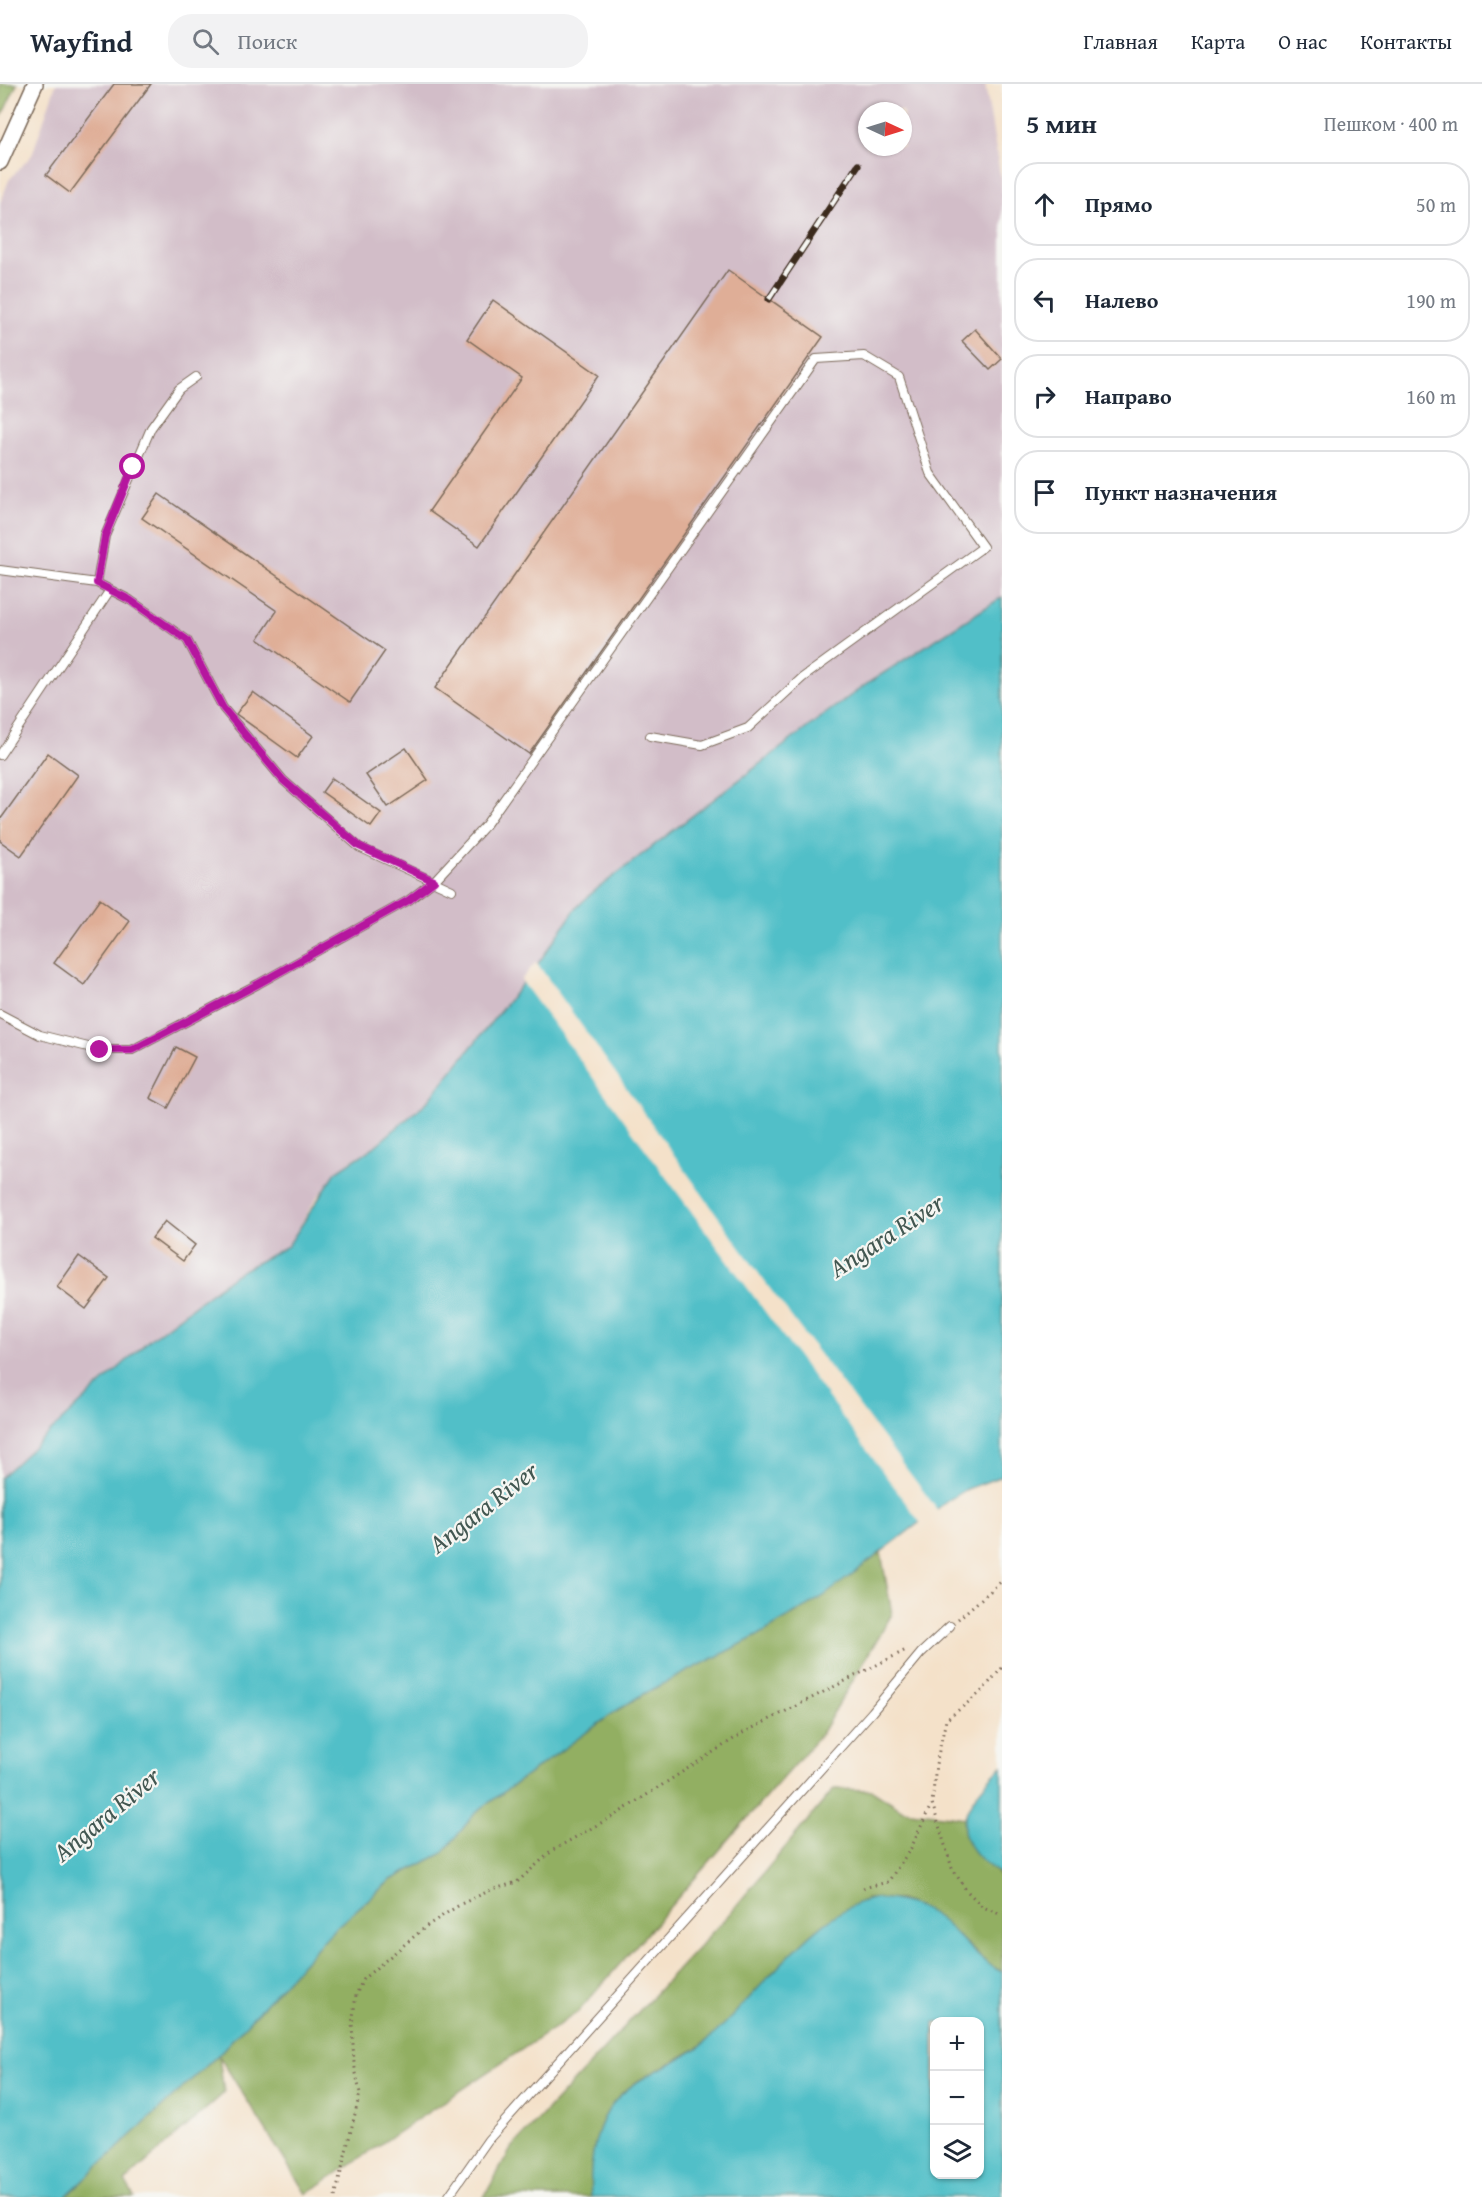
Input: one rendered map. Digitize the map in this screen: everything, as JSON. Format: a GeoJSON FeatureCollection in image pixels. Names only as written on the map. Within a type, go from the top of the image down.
{"type":"FeatureCollection","features":[{"type":"Feature","properties":{"kind":"street"},"geometry":{"type":"LineString","coordinates":[[0,162],[35,84]]}},
{"type":"Feature","properties":{"kind":"lane"},"geometry":{"type":"LineString","coordinates":[[0,1014],[40,1035],[100,1050],[132,1050],[258,984],[409,900],[434,881],[485,826],[534,760],[816,359],[864,356],[899,377],[930,473],[983,547],[802,678],[748,728],[702,745],[650,736]]}},
{"type":"Feature","properties":{"kind":"lane"},"geometry":{"type":"LineString","coordinates":[[97,583],[105,536],[137,457],[152,428],[179,388],[196,377]]}},
{"type":"Feature","properties":{"kind":"lane"},"geometry":{"type":"LineString","coordinates":[[0,570],[97,583],[130,600],[187,640],[223,708],[283,780],[359,846],[452,890]]}},
{"type":"Feature","properties":{"kind":"lane"},"geometry":{"type":"LineString","coordinates":[[0,755],[110,590]]}},
{"type":"Feature","properties":{"kind":"lane"},"geometry":{"type":"LineString","coordinates":[[448,2197],[488,2140],[864,1721],[921,1653],[950,1626]]}},
{"type":"Feature","properties":{"kind":"path"},"geometry":{"type":"LineString","coordinates":[[950,1626],[1002,1581]]}},
{"type":"Feature","properties":{"kind":"path"},"geometry":{"type":"LineString","coordinates":[[335,2197],[360,2094],[354,2063],[352,2024],[356,1995],[363,1979],[437,1920],[491,1890],[517,1882],[553,1850],[620,1812],[743,1733],[912,1647]]}},
{"type":"Feature","properties":{"kind":"path"},"geometry":{"type":"LineString","coordinates":[[863,1888],[888,1882],[911,1848],[932,1803],[936,1764],[946,1720],[980,1693],[1002,1668]]}},
{"type":"Feature","properties":{"kind":"path"},"geometry":{"type":"LineString","coordinates":[[932,1803],[952,1868],[966,1890],[983,1907],[1002,1915]]}},
{"type":"Feature","properties":{"kind":"shaded area"},"geometry":{"type":"Polygon","coordinates":[[[56,84],[985,84],[1002,186],[1002,597],[871,681],[825,714],[577,907],[535,968],[427,1102],[373,1147],[351,1161],[317,1197],[288,1246],[236,1274],[149,1340],[0,1478],[0,203],[9,180],[32,155],[56,84]]]}},
{"type":"Feature","properties":{"kind":"green space"},"geometry":{"type":"Polygon","coordinates":[[[0,84],[17,84],[0,120],[0,84]]]}},
{"type":"Feature","properties":{"kind":"green space"},"geometry":{"type":"Polygon","coordinates":[[[881,1553],[892,1614],[821,1734],[578,2012],[306,2194],[219,2056],[224,2093],[125,2181],[134,2197],[65,2197],[218,2055],[334,1929],[391,1880],[443,1853],[476,1812],[616,1711],[643,1694],[796,1613],[881,1553]]]}},
{"type":"Feature","properties":{"kind":"green space"},"geometry":{"type":"Polygon","coordinates":[[[834,1789],[872,1790],[903,1810],[965,1818],[966,1837],[1002,1881],[1002,1972],[988,1964],[936,1916],[901,1900],[866,1899],[801,1944],[723,2028],[696,2049],[638,2081],[621,2094],[600,2127],[593,2154],[591,2197],[484,2197],[511,2149],[731,1912],[834,1789]]]}},
{"type":"Feature","properties":{"kind":"water","name":"Angara River"},"geometry":{"type":"Polygon","coordinates":[[[1002,597],[1002,1476],[967,1489],[950,1499],[824,1596],[759,1635],[643,1694],[616,1711],[476,1812],[443,1853],[391,1880],[334,1929],[218,2055],[65,2197],[0,2197],[0,1478],[149,1340],[236,1274],[288,1246],[336,1172],[374,1147],[427,1102],[535,968],[577,907],[593,892],[825,714],[871,681],[1002,597]]]}},
{"type":"Feature","properties":{"kind":"water"},"geometry":{"type":"Polygon","coordinates":[[[1002,1766],[1002,1875],[983,1862],[971,1848],[965,1835],[964,1822],[976,1795],[1002,1766]]]}},
{"type":"Feature","properties":{"kind":"water"},"geometry":{"type":"Polygon","coordinates":[[[879,1898],[917,1906],[937,1917],[992,1967],[1002,1972],[1002,2197],[591,2197],[592,2163],[599,2129],[609,2109],[618,2098],[639,2081],[699,2047],[785,1960],[832,1917],[856,1904],[879,1898]]]}},
{"type":"Feature","properties":{"kind":"pier"},"geometry":{"type":"Polygon","coordinates":[[[536,962],[767,1285],[939,1512],[922,1525],[521,980],[536,962]]]}},
{"type":"Feature","properties":{"kind":"building"},"geometry":{"type":"Polygon","coordinates":[[[114,84],[151,84],[70,193],[46,175],[114,84]]]}},
{"type":"Feature","properties":{"kind":"building"},"geometry":{"type":"Polygon","coordinates":[[[728,270],[823,337],[529,754],[435,688],[728,270]]]}},
{"type":"Feature","properties":{"kind":"building"},"geometry":{"type":"Polygon","coordinates":[[[493,300],[599,375],[479,546],[429,511],[522,378],[467,339],[493,300]]]}},
{"type":"Feature","properties":{"kind":"building"},"geometry":{"type":"Polygon","coordinates":[[[975,329],[1002,359],[990,370],[962,341],[975,329]]]}},
{"type":"Feature","properties":{"kind":"building"},"geometry":{"type":"Polygon","coordinates":[[[159,494],[385,651],[350,702],[258,639],[277,611],[142,518],[159,494]]]}},
{"type":"Feature","properties":{"kind":"building"},"geometry":{"type":"Polygon","coordinates":[[[253,692],[313,736],[297,758],[236,714],[253,692]]]}},
{"type":"Feature","properties":{"kind":"building"},"geometry":{"type":"Polygon","coordinates":[[[406,748],[428,780],[388,807],[366,775],[406,748]]]}},
{"type":"Feature","properties":{"kind":"building"},"geometry":{"type":"Polygon","coordinates":[[[48,753],[78,775],[21,856],[0,841],[0,820],[48,753]]]}},
{"type":"Feature","properties":{"kind":"building"},"geometry":{"type":"Polygon","coordinates":[[[332,778],[381,813],[371,827],[322,792],[332,778]]]}},
{"type":"Feature","properties":{"kind":"building"},"geometry":{"type":"Polygon","coordinates":[[[100,899],[130,921],[84,985],[54,963],[100,899]]]}},
{"type":"Feature","properties":{"kind":"building"},"geometry":{"type":"Polygon","coordinates":[[[176,1047],[195,1057],[168,1108],[150,1098],[176,1047]]]}},
{"type":"Feature","properties":{"kind":"building"},"geometry":{"type":"Polygon","coordinates":[[[165,1221],[195,1245],[183,1261],[152,1238],[165,1221]]]}},
{"type":"Feature","properties":{"kind":"building"},"geometry":{"type":"Polygon","coordinates":[[[79,1256],[109,1278],[86,1309],[57,1287],[79,1256]]]}},
{"type":"Feature","properties":{"kind":"railway"},"geometry":{"type":"LineString","coordinates":[[769,299],[858,165]]}},
{"type":"Feature","properties":{"kind":"route"},"geometry":{"type":"LineString","coordinates":[[100,1050],[132,1050],[258,984],[409,900],[434,881],[359,846],[283,780],[223,708],[187,640],[130,600],[97,583],[105,536],[133,467]]}}]}
